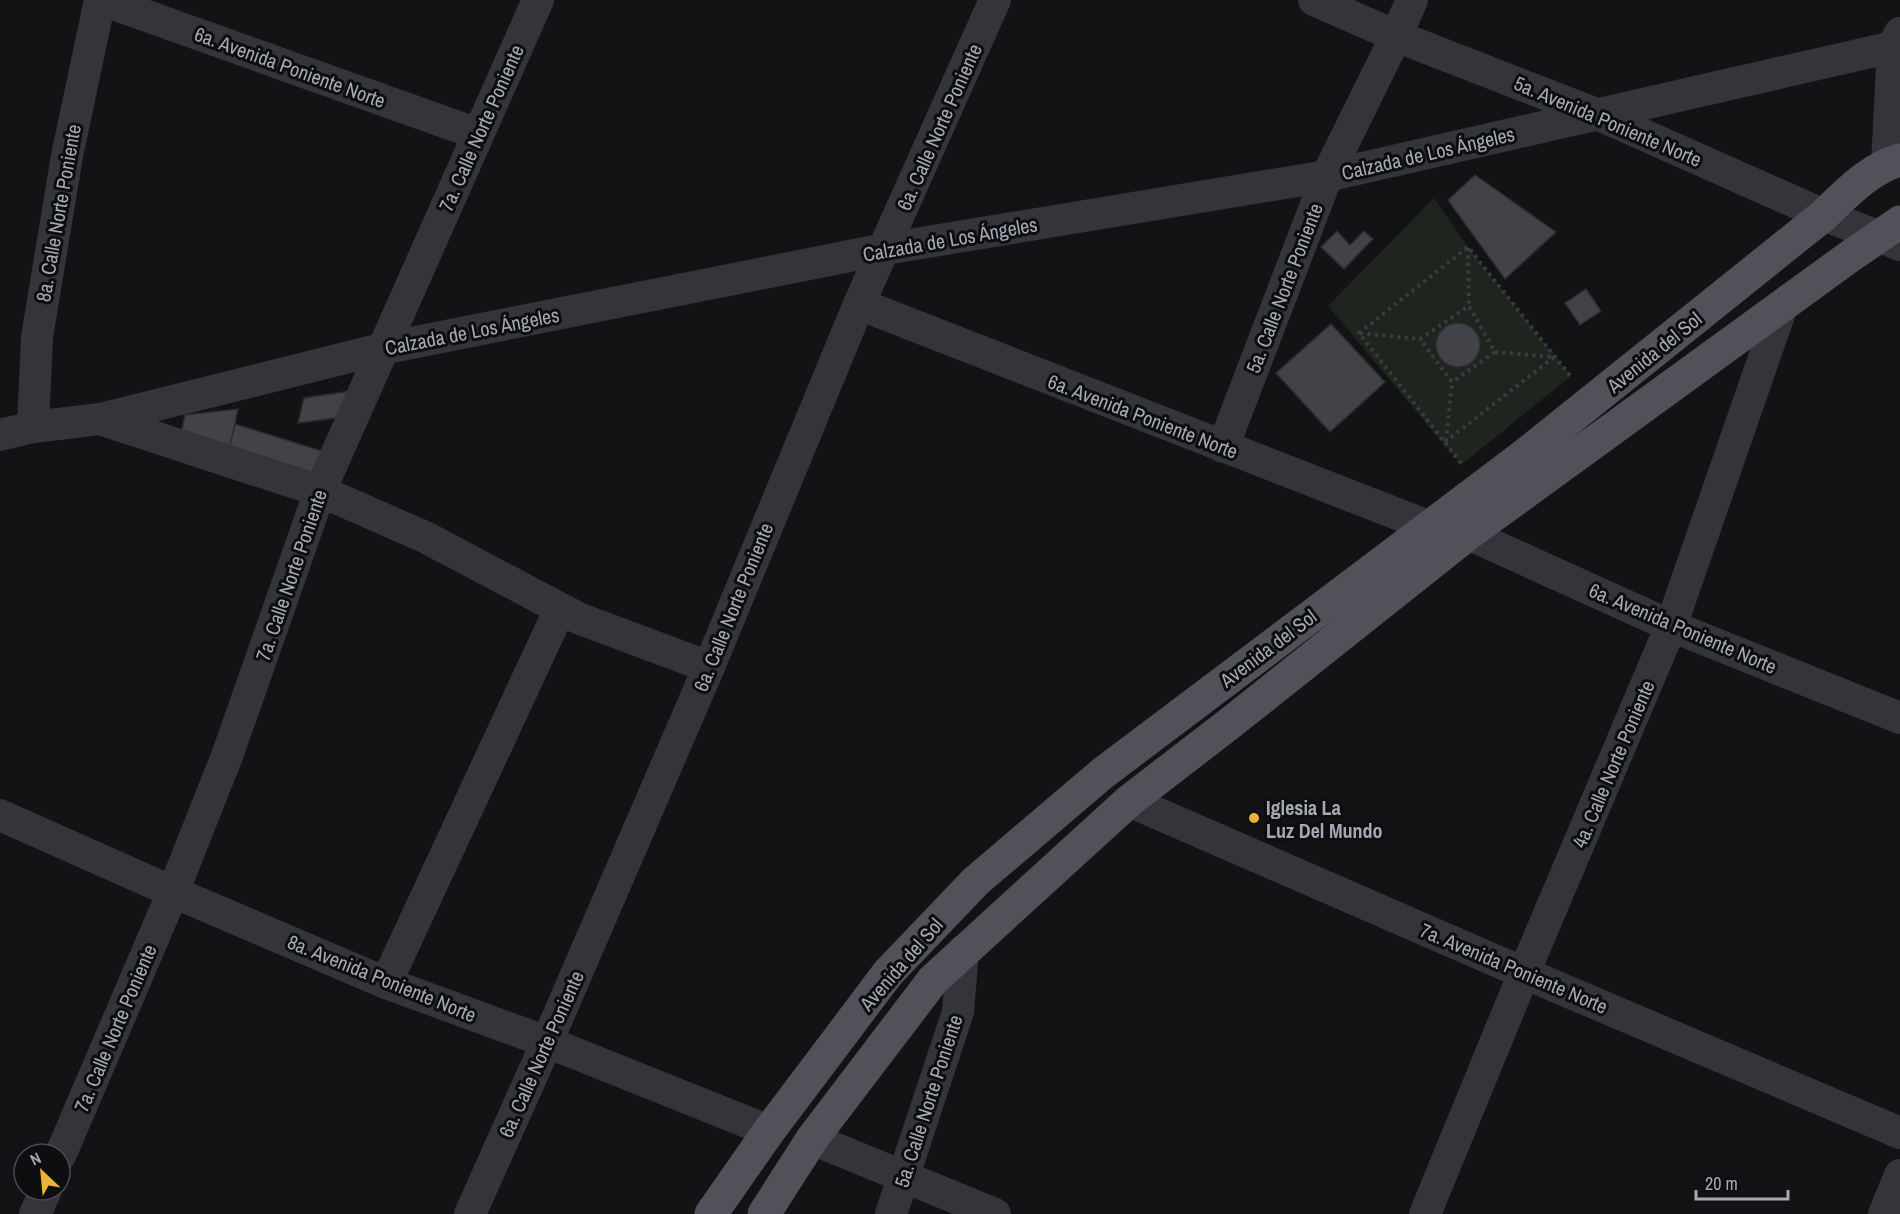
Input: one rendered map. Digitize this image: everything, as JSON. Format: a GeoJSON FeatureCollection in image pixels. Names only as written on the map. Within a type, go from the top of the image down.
{"type":"FeatureCollection","features":[{"type":"Feature","properties":{"kind":"main road","name":"Avenida del Sol"},"geometry":{"type":"LineString","coordinates":[[711,1214],[769,1131],[888,973],[976,881],[1103,772],[1592,402],[1824,215],[1858,184],[1894,162]]}},
{"type":"Feature","properties":{"kind":"main road","name":"Avenida del Sol"},"geometry":{"type":"LineString","coordinates":[[764,1214],[812,1139],[933,980],[1129,801],[1468,534],[1782,306],[1893,234]]}},
{"type":"Feature","properties":{"kind":"street","name":"6a. Avenida Poniente Norte"},"geometry":{"type":"LineString","coordinates":[[101,0],[478,134]]}},
{"type":"Feature","properties":{"kind":"street","name":"8a. Calle Norte Poniente"},"geometry":{"type":"LineString","coordinates":[[33,427],[37,337],[66,156],[101,0]]}},
{"type":"Feature","properties":{"kind":"street","name":"7a. Calle Norte Poniente"},"geometry":{"type":"LineString","coordinates":[[66,1142],[174,892],[227,756],[320,490],[538,0]]}},
{"type":"Feature","properties":{"kind":"street","name":"6a. Calle Norte Poniente"},"geometry":{"type":"LineString","coordinates":[[470,1214],[709,667],[859,304],[995,0]]}},
{"type":"Feature","properties":{"kind":"street","name":"5a. Avenida Poniente Norte"},"geometry":{"type":"LineString","coordinates":[[1314,0],[1396,36],[1599,115],[1824,215],[1893,234]]}},
{"type":"Feature","properties":{"kind":"street","name":"5a. Calle Norte Poniente"},"geometry":{"type":"LineString","coordinates":[[1222,447],[1327,176],[1412,0]]}},
{"type":"Feature","properties":{"kind":"street","name":"Calzada de Los Ángeles"},"geometry":{"type":"LineString","coordinates":[[0,435],[33,427],[100,419],[381,349],[885,249],[1327,176],[1599,115],[1898,42]]}},
{"type":"Feature","properties":{"kind":"street"},"geometry":{"type":"LineString","coordinates":[[1894,162],[1898,42]]}},
{"type":"Feature","properties":{"kind":"street","name":"6a. Avenida Poniente Norte"},"geometry":{"type":"LineString","coordinates":[[859,304],[1428,526]]}},
{"type":"Feature","properties":{"kind":"street","name":"4a. Calle Norte Poniente"},"geometry":{"type":"LineString","coordinates":[[1425,1214],[1671,626],[1782,306]]}},
{"type":"Feature","properties":{"kind":"street"},"geometry":{"type":"LineString","coordinates":[[100,419],[320,490],[425,537],[578,618],[709,667]]}},
{"type":"Feature","properties":{"kind":"street","name":"6a. Avenida Poniente Norte"},"geometry":{"type":"LineString","coordinates":[[1468,534],[1671,626],[1900,718]]}},
{"type":"Feature","properties":{"kind":"street"},"geometry":{"type":"LineString","coordinates":[[386,983],[560,609]]}},
{"type":"Feature","properties":{"kind":"street","name":"7a. Avenida Poniente Norte"},"geometry":{"type":"LineString","coordinates":[[1129,801],[1900,1133]]}},
{"type":"Feature","properties":{"kind":"street","name":"8a. Avenida Poniente Norte"},"geometry":{"type":"LineString","coordinates":[[0,815],[386,983],[547,1042],[769,1131]]}},
{"type":"Feature","properties":{"kind":"street","name":"5a. Calle Norte Poniente"},"geometry":{"type":"LineString","coordinates":[[891,1214],[958,1012],[963,951]]}},
{"type":"Feature","properties":{"kind":"street"},"geometry":{"type":"LineString","coordinates":[[812,1139],[995,1214]]}},
{"type":"Feature","properties":{"kind":"street"},"geometry":{"type":"LineString","coordinates":[[1884,1214],[1900,1175]]}},
{"type":"Feature","properties":{"kind":"path"},"geometry":{"type":"LineString","coordinates":[[1468,247],[1592,402]]}},
{"type":"Feature","properties":{"kind":"path"},"geometry":{"type":"LineString","coordinates":[[1468,247],[1469,306],[1495,352]]}},
{"type":"Feature","properties":{"kind":"path"},"geometry":{"type":"LineString","coordinates":[[1359,333],[1468,247]]}},
{"type":"Feature","properties":{"kind":"path"},"geometry":{"type":"LineString","coordinates":[[1359,333],[1420,339],[1469,306]]}},
{"type":"Feature","properties":{"kind":"path"},"geometry":{"type":"LineString","coordinates":[[1359,333],[1446,442],[1479,488]]}},
{"type":"Feature","properties":{"kind":"path"},"geometry":{"type":"LineString","coordinates":[[1420,339],[1452,382],[1446,442]]}},
{"type":"Feature","properties":{"kind":"path"},"geometry":{"type":"LineString","coordinates":[[1452,382],[1495,352],[1554,357]]}},
{"type":"Feature","properties":{"kind":"path"},"geometry":{"type":"LineString","coordinates":[[1446,442],[1554,357]]}},
{"type":"Feature","properties":{"kind":"shaded area"},"geometry":{"type":"Polygon","coordinates":[[[1434,198],[1468,247],[1571,376],[1461,465],[1328,306],[1434,198]]]}},
{"type":"Feature","properties":{"kind":"building"},"geometry":{"type":"Polygon","coordinates":[[[1475,175],[1556,232],[1505,279],[1448,200],[1475,175]]]}},
{"type":"Feature","properties":{"kind":"building"},"geometry":{"type":"Polygon","coordinates":[[[1337,231],[1350,245],[1364,231],[1373,239],[1344,269],[1321,247],[1337,231]]]}},
{"type":"Feature","properties":{"kind":"building"},"geometry":{"type":"Polygon","coordinates":[[[1586,289],[1601,311],[1580,325],[1565,303],[1586,289]]]}},
{"type":"Feature","properties":{"kind":"building"},"geometry":{"type":"Polygon","coordinates":[[[1458,323],[1473,330],[1480,345],[1473,360],[1458,367],[1443,360],[1436,345],[1443,330],[1458,323]]]}},
{"type":"Feature","properties":{"kind":"building"},"geometry":{"type":"Polygon","coordinates":[[[1331,324],[1385,382],[1330,432],[1276,373],[1331,324]]]}},
{"type":"Feature","properties":{"kind":"building"},"geometry":{"type":"Polygon","coordinates":[[[351,391],[342,417],[298,423],[304,398],[351,391]]]}},
{"type":"Feature","properties":{"kind":"building"},"geometry":{"type":"Polygon","coordinates":[[[238,409],[230,446],[182,430],[185,415],[238,409]]]}},
{"type":"Feature","properties":{"kind":"building"},"geometry":{"type":"Polygon","coordinates":[[[235,424],[325,452],[317,474],[230,446],[235,424]]]}},
{"type":"Feature","properties":{"kind":"place","name":"Iglesia La Luz Del Mundo"},"geometry":{"type":"Point","coordinates":[1254,818]}}]}
